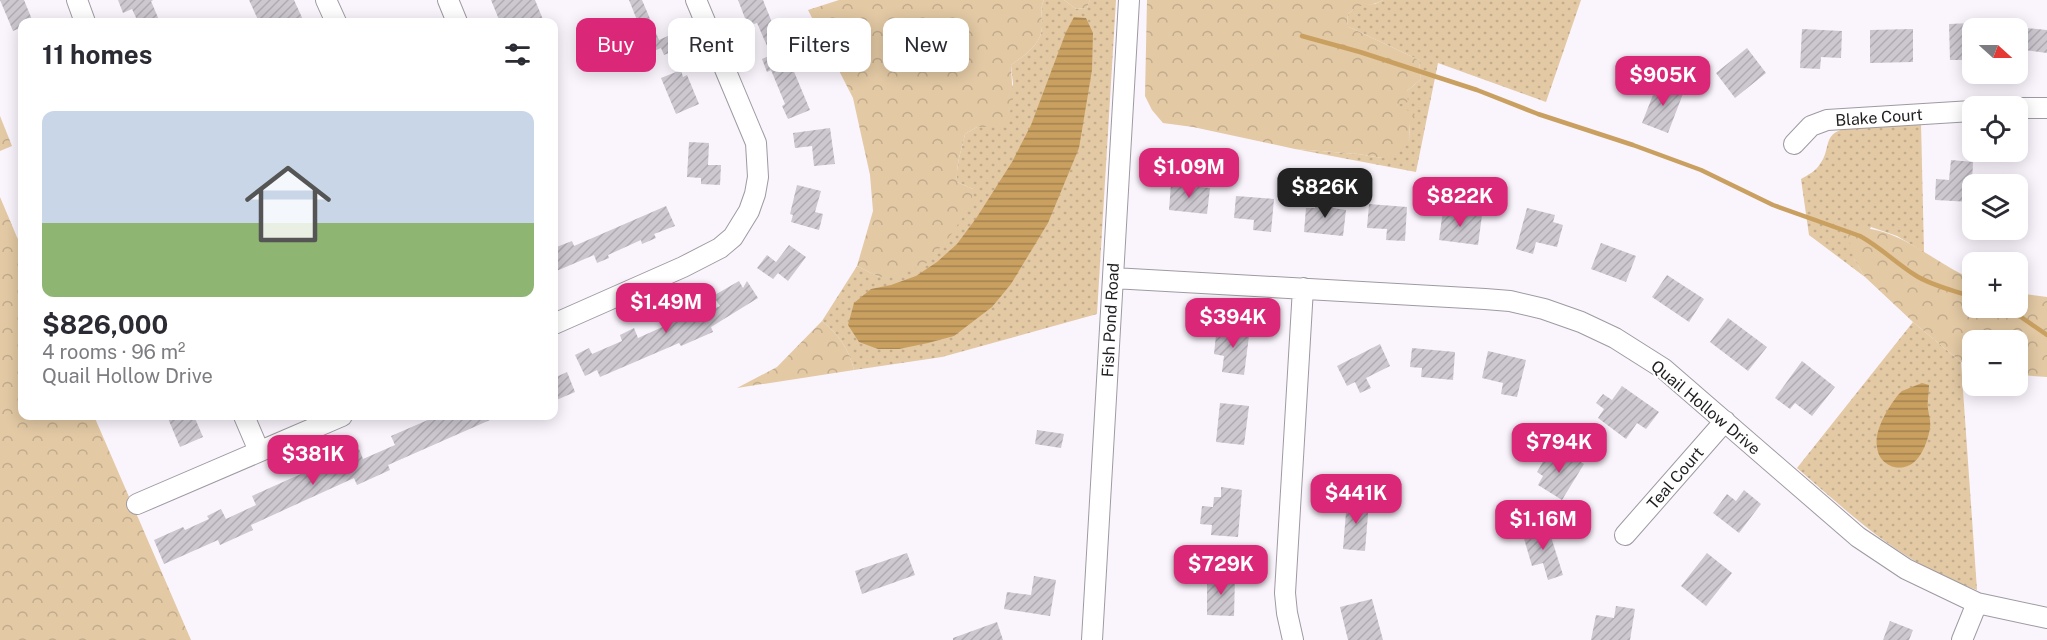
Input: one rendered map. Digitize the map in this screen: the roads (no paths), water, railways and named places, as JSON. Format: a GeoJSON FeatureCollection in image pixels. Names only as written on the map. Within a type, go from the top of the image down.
{"type":"FeatureCollection","features":[{"type":"Feature","properties":{"kind":"street"},"geometry":{"type":"LineString","coordinates":[[77,0],[84,18]]}},
{"type":"Feature","properties":{"kind":"street"},"geometry":{"type":"LineString","coordinates":[[326,0],[334,18]]}},
{"type":"Feature","properties":{"kind":"street"},"geometry":{"type":"LineString","coordinates":[[448,0],[455,18]]}},
{"type":"Feature","properties":{"kind":"street"},"geometry":{"type":"LineString","coordinates":[[558,322],[668,274],[720,248],[733,237],[749,211],[758,177],[756,143],[696,0]]}},
{"type":"Feature","properties":{"kind":"street","name":"Fish Pond Road"},"geometry":{"type":"LineString","coordinates":[[1092,640],[1129,0]]}},
{"type":"Feature","properties":{"kind":"street"},"geometry":{"type":"LineString","coordinates":[[2028,108],[2047,108]]}},
{"type":"Feature","properties":{"kind":"street","name":"Blake Court"},"geometry":{"type":"LineString","coordinates":[[1794,144],[1811,126],[1827,120],[1962,112]]}},
{"type":"Feature","properties":{"kind":"street","name":"Quail Hollow Drive"},"geometry":{"type":"LineString","coordinates":[[1113,278],[1485,299],[1519,303],[1563,315],[1599,330],[1641,353],[1664,369],[1858,537],[1906,569],[1977,603],[2047,618]]}},
{"type":"Feature","properties":{"kind":"street"},"geometry":{"type":"LineString","coordinates":[[1293,640],[1285,593],[1303,288]]}},
{"type":"Feature","properties":{"kind":"street"},"geometry":{"type":"LineString","coordinates":[[246,420],[259,451]]}},
{"type":"Feature","properties":{"kind":"street"},"geometry":{"type":"LineString","coordinates":[[137,504],[333,420]]}},
{"type":"Feature","properties":{"kind":"street","name":"Teal Court"},"geometry":{"type":"LineString","coordinates":[[1625,535],[1725,421]]}},
{"type":"Feature","properties":{"kind":"street"},"geometry":{"type":"LineString","coordinates":[[1962,640],[1977,603]]}},
{"type":"Feature","properties":{"kind":"waterway"},"geometry":{"type":"LineString","coordinates":[[1302,36],[1360,52],[1477,90],[1538,114],[1701,170],[1773,205],[1860,236],[1922,279],[1962,294]]}},
{"type":"Feature","properties":{"kind":"waterway"},"geometry":{"type":"LineString","coordinates":[[2022,318],[2047,335]]}}]}
